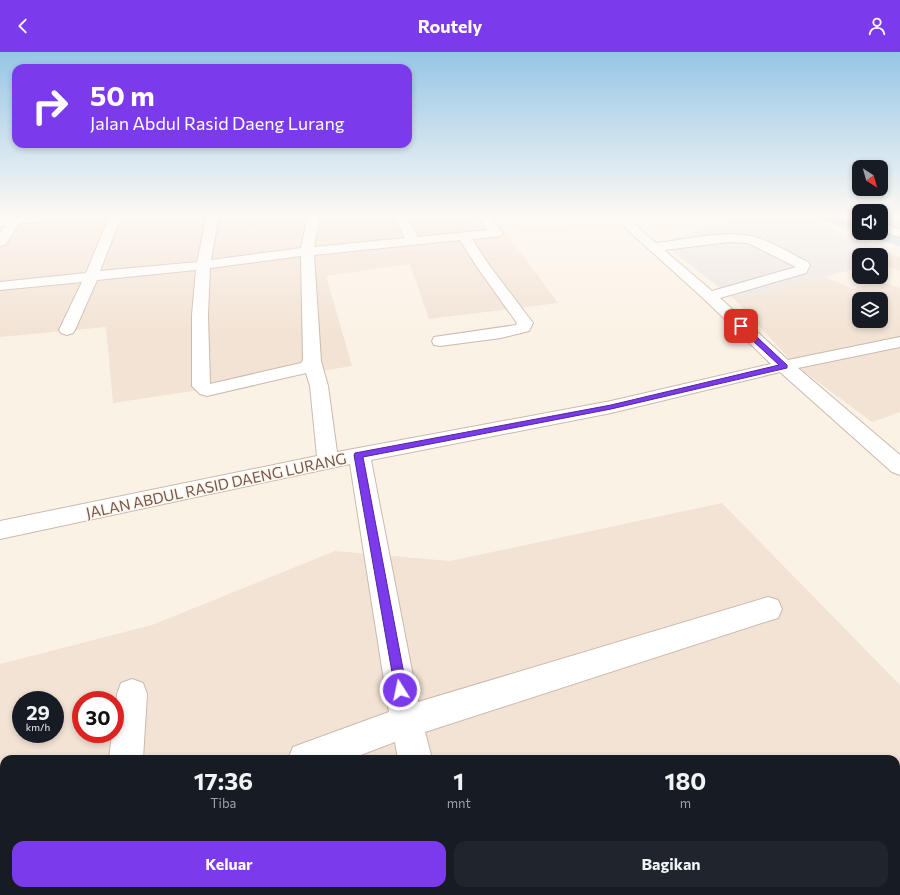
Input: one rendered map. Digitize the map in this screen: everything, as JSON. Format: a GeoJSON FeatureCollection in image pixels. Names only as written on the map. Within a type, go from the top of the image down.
{"type":"FeatureCollection","features":[{"type":"Feature","properties":{"kind":"street"},"geometry":{"type":"LineString","coordinates":[[67,330],[100,254]]}},
{"type":"Feature","properties":{"kind":"street"},"geometry":{"type":"LineString","coordinates":[[205,254],[203,265],[200,315],[201,386],[203,388],[207,390],[307,367],[312,361]]}},
{"type":"Feature","properties":{"kind":"street"},"geometry":{"type":"LineString","coordinates":[[0,286],[203,265],[288,254]]}},
{"type":"Feature","properties":{"kind":"street"},"geometry":{"type":"LineString","coordinates":[[307,254],[312,361],[319,386],[328,462]]}},
{"type":"Feature","properties":{"kind":"street"},"geometry":{"type":"LineString","coordinates":[[440,341],[523,328],[525,323],[476,254]]}},
{"type":"Feature","properties":{"kind":"street"},"geometry":{"type":"LineString","coordinates":[[663,254],[784,366],[900,467]]}},
{"type":"Feature","properties":{"kind":"street"},"geometry":{"type":"LineString","coordinates":[[709,296],[800,270],[803,264],[782,254]]}},
{"type":"Feature","properties":{"kind":"street","name":"JALAN ABDUL RASID DAENG LURANG"},"geometry":{"type":"LineString","coordinates":[[0,530],[359,455],[611,407],[784,366],[900,342]]}},
{"type":"Feature","properties":{"kind":"street"},"geometry":{"type":"LineString","coordinates":[[359,455],[406,722],[414,755]]}},
{"type":"Feature","properties":{"kind":"street"},"geometry":{"type":"LineString","coordinates":[[316,755],[406,722],[768,609]]}},
{"type":"Feature","properties":{"kind":"street"},"geometry":{"type":"LineString","coordinates":[[126,755],[132,694]]}},
{"type":"Feature","properties":{"kind":"shaded area"},"geometry":{"type":"Polygon","coordinates":[[[0,254],[522,254],[558,303],[429,319],[410,264],[326,276],[352,366],[113,403],[106,327],[0,337],[0,254]]]}},
{"type":"Feature","properties":{"kind":"shaded area"},"geometry":{"type":"Polygon","coordinates":[[[677,254],[852,254],[852,270],[735,300],[677,254]]]}},
{"type":"Feature","properties":{"kind":"shaded area"},"geometry":{"type":"Polygon","coordinates":[[[888,254],[900,257],[888,260],[888,254]]]}},
{"type":"Feature","properties":{"kind":"shaded area"},"geometry":{"type":"Polygon","coordinates":[[[900,257],[900,271],[888,267],[888,260],[900,257]]]}},
{"type":"Feature","properties":{"kind":"shaded area"},"geometry":{"type":"Polygon","coordinates":[[[825,277],[852,289],[870,284],[888,284],[900,288],[900,412],[872,422],[795,365],[735,300],[825,277]]]}},
{"type":"Feature","properties":{"kind":"shaded area"},"geometry":{"type":"Polygon","coordinates":[[[722,503],[900,685],[900,755],[0,755],[0,664],[152,625],[335,551],[450,561],[722,503]]]}},
{"type":"Feature","properties":{"kind":"route"},"geometry":{"type":"LineString","coordinates":[[400,690],[359,455],[611,407],[784,366],[741,326]]}}]}
